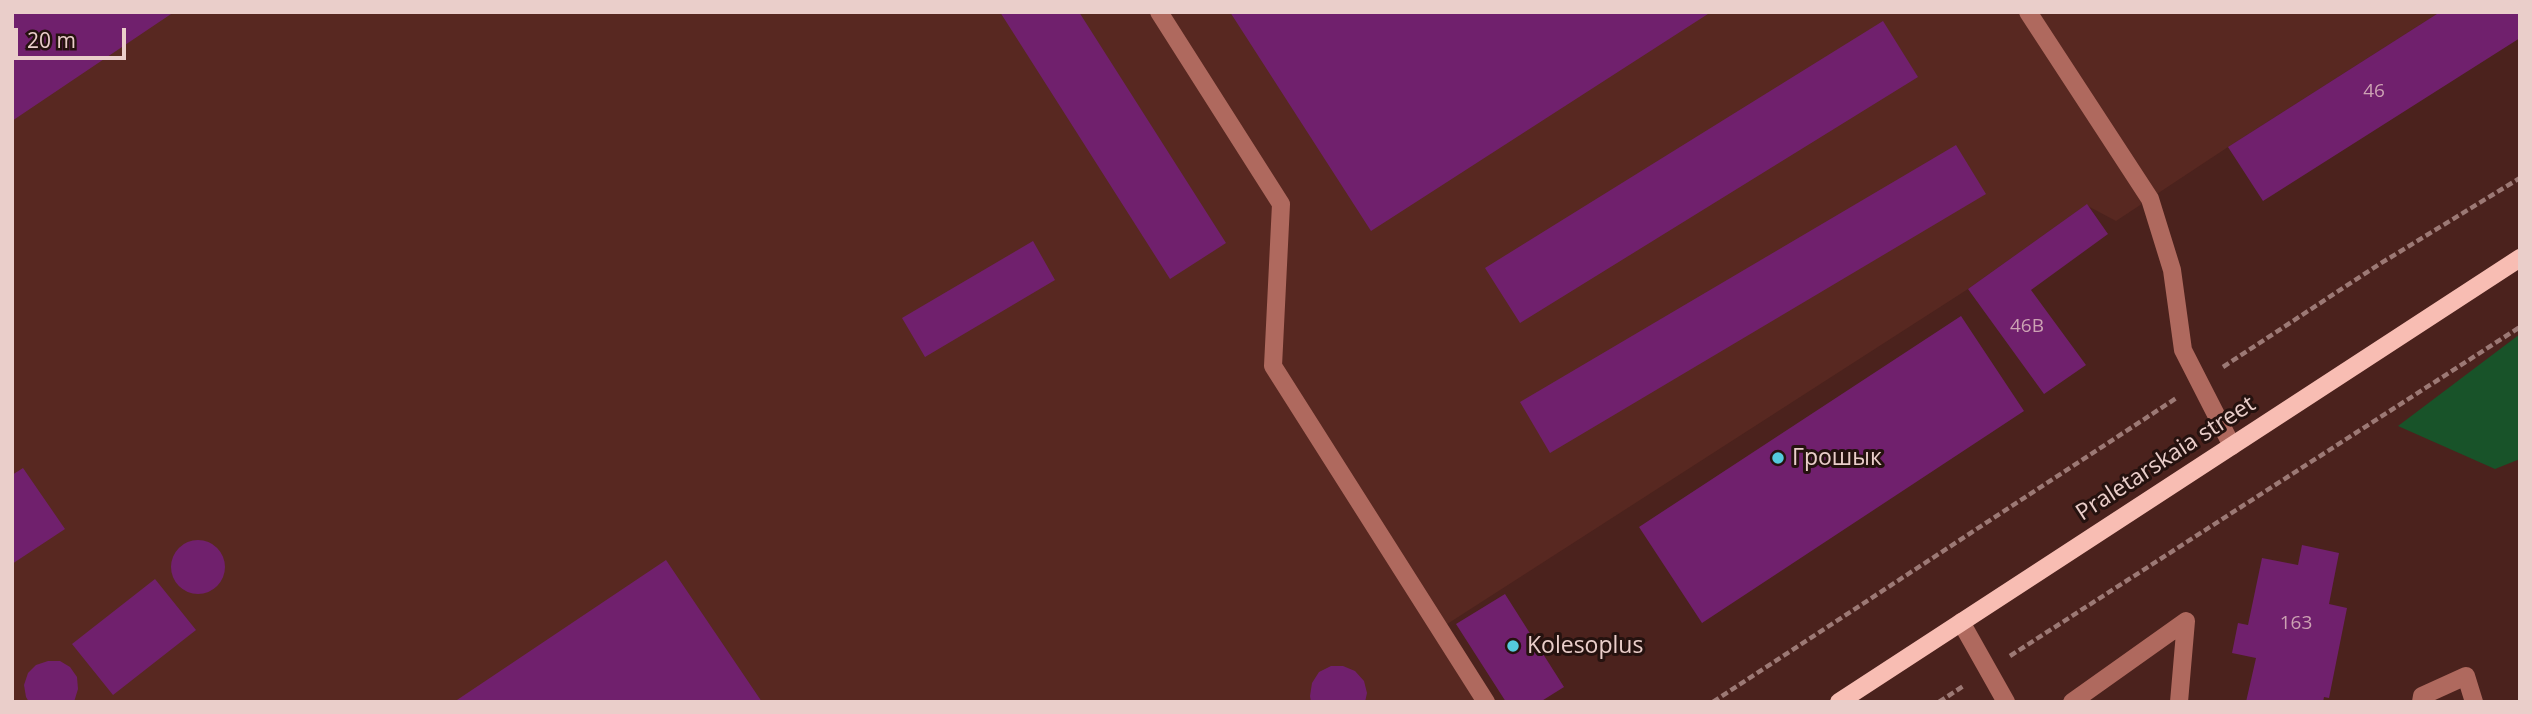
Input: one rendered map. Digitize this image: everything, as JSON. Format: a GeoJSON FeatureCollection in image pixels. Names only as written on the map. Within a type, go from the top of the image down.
{"type":"FeatureCollection","features":[{"type":"Feature","properties":{"kind":"main road","name":"Praletarskaia street"},"geometry":{"type":"LineString","coordinates":[[1839,702],[2520,258]]}},
{"type":"Feature","properties":{"kind":"lane"},"geometry":{"type":"LineString","coordinates":[[1159,12],[1281,204],[1273,366],[1486,702]]}},
{"type":"Feature","properties":{"kind":"lane"},"geometry":{"type":"LineString","coordinates":[[2028,12],[2150,199],[2172,270],[2183,350],[2232,446]]}},
{"type":"Feature","properties":{"kind":"lane"},"geometry":{"type":"LineString","coordinates":[[2072,702],[2186,621],[2179,702]]}},
{"type":"Feature","properties":{"kind":"lane"},"geometry":{"type":"LineString","coordinates":[[1961,622],[2006,702]]}},
{"type":"Feature","properties":{"kind":"lane"},"geometry":{"type":"LineString","coordinates":[[2421,702],[2421,696],[2466,676],[2474,702]]}},
{"type":"Feature","properties":{"kind":"path"},"geometry":{"type":"LineString","coordinates":[[1713,702],[2378,265],[2520,178]]}},
{"type":"Feature","properties":{"kind":"path"},"geometry":{"type":"LineString","coordinates":[[1939,702],[2520,327]]}},
{"type":"Feature","properties":{"kind":"shaded area"},"geometry":{"type":"Polygon","coordinates":[[[12,12],[2440,12],[2116,221],[2086,205],[1968,289],[1441,628],[1494,702],[12,702],[12,12]]]}},
{"type":"Feature","properties":{"kind":"green space"},"geometry":{"type":"Polygon","coordinates":[[[2520,334],[2520,459],[2495,469],[2398,426],[2520,334]]]}},
{"type":"Feature","properties":{"kind":"building"},"geometry":{"type":"Polygon","coordinates":[[[12,12],[174,12],[12,121],[12,12]]]}},
{"type":"Feature","properties":{"kind":"building"},"geometry":{"type":"Polygon","coordinates":[[[1000,12],[1079,12],[1226,243],[1170,279],[1000,12]]]}},
{"type":"Feature","properties":{"kind":"building"},"geometry":{"type":"Polygon","coordinates":[[[1230,12],[1711,12],[1371,231],[1230,12]]]}},
{"type":"Feature","properties":{"kind":"building"},"geometry":{"type":"Polygon","coordinates":[[[2440,12],[2520,12],[2520,38],[2263,201],[2228,147],[2440,12]]]}},
{"type":"Feature","properties":{"kind":"building"},"geometry":{"type":"Polygon","coordinates":[[[1883,21],[1918,77],[1520,323],[1485,268],[1883,21]]]}},
{"type":"Feature","properties":{"kind":"building"},"geometry":{"type":"Polygon","coordinates":[[[1956,145],[1986,194],[1550,453],[1520,402],[1956,145]]]}},
{"type":"Feature","properties":{"kind":"building"},"geometry":{"type":"Polygon","coordinates":[[[2087,204],[2108,234],[2031,290],[2086,365],[2044,394],[1968,289],[2087,204]]]}},
{"type":"Feature","properties":{"kind":"building"},"geometry":{"type":"Polygon","coordinates":[[[1033,241],[1055,280],[925,357],[902,318],[1033,241]]]}},
{"type":"Feature","properties":{"kind":"building"},"geometry":{"type":"Polygon","coordinates":[[[1961,316],[2024,411],[1702,623],[1639,527],[1961,316]]]}},
{"type":"Feature","properties":{"kind":"building"},"geometry":{"type":"Polygon","coordinates":[[[23,468],[65,529],[12,564],[12,475],[23,468]]]}},
{"type":"Feature","properties":{"kind":"building"},"geometry":{"type":"Polygon","coordinates":[[[198,540],[217,548],[225,567],[217,586],[198,594],[179,586],[171,567],[179,548],[198,540]]]}},
{"type":"Feature","properties":{"kind":"building"},"geometry":{"type":"Polygon","coordinates":[[[2302,545],[2339,553],[2329,604],[2347,608],[2329,698],[2324,697],[2323,702],[2246,702],[2256,658],[2232,653],[2238,623],[2248,625],[2262,558],[2298,565],[2302,545]]]}},
{"type":"Feature","properties":{"kind":"building"},"geometry":{"type":"Polygon","coordinates":[[[666,560],[762,702],[454,702],[666,560]]]}},
{"type":"Feature","properties":{"kind":"building"},"geometry":{"type":"Polygon","coordinates":[[[155,579],[196,630],[113,695],[72,644],[155,579]]]}},
{"type":"Feature","properties":{"kind":"building"},"geometry":{"type":"Polygon","coordinates":[[[1505,594],[1564,687],[1540,702],[1506,702],[1456,624],[1505,594]]]}},
{"type":"Feature","properties":{"kind":"building"},"geometry":{"type":"Polygon","coordinates":[[[60,661],[70,667],[77,677],[78,689],[74,702],[29,702],[24,685],[28,673],[36,665],[60,661]]]}},
{"type":"Feature","properties":{"kind":"building"},"geometry":{"type":"Polygon","coordinates":[[[1331,666],[1343,666],[1355,671],[1364,681],[1367,693],[1365,702],[1311,702],[1312,683],[1319,672],[1331,666]]]}},
{"type":"Feature","properties":{"kind":"place","name":"Грошык"},"geometry":{"type":"Point","coordinates":[1778,458]}},
{"type":"Feature","properties":{"kind":"place","name":"Kolesoplus"},"geometry":{"type":"Point","coordinates":[1513,646]}}]}
